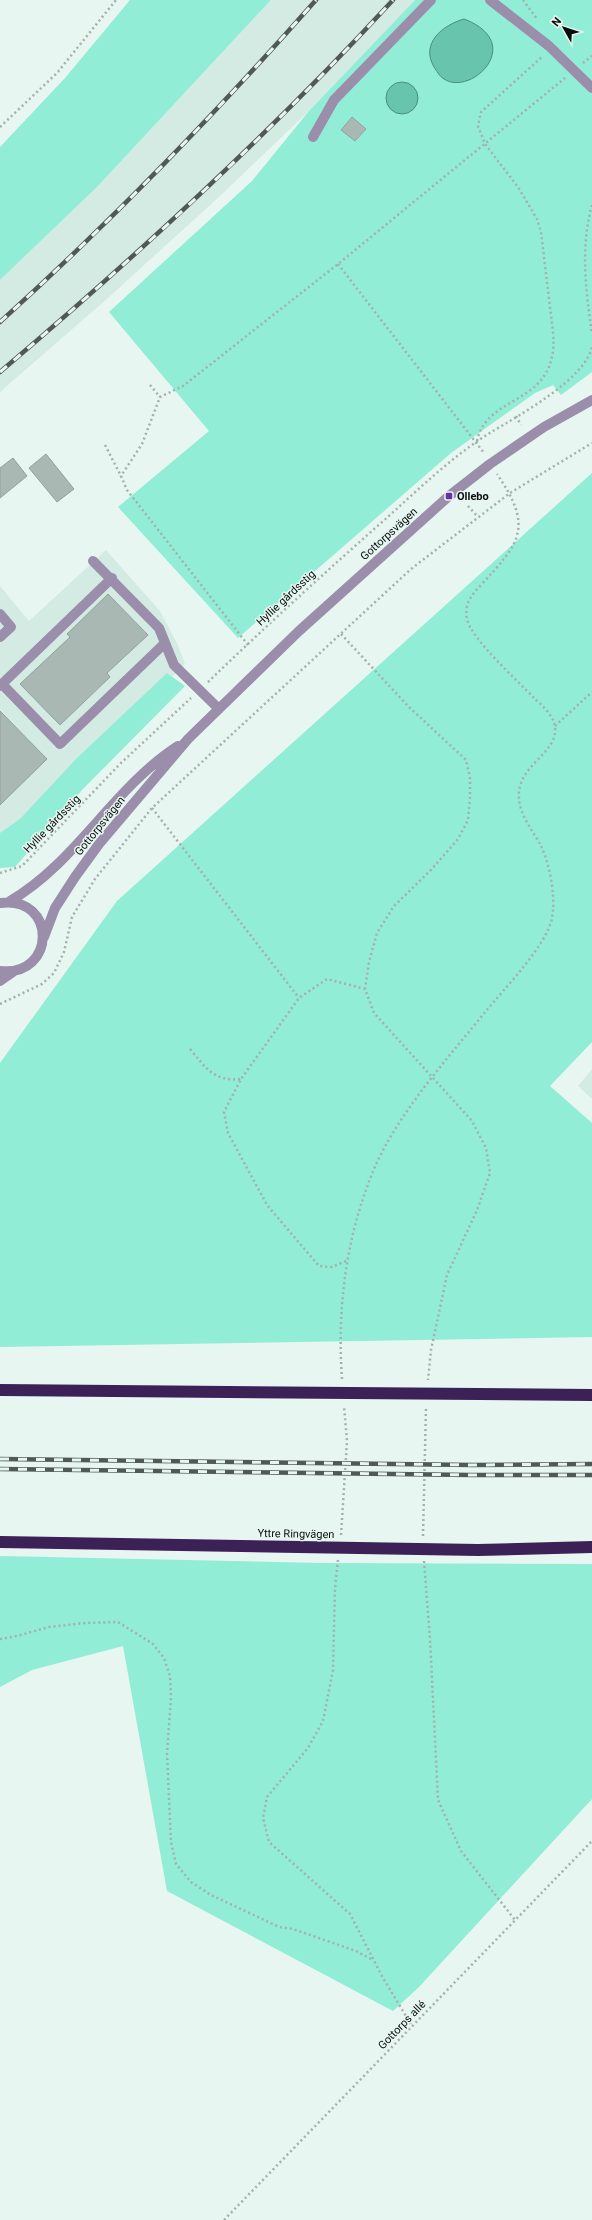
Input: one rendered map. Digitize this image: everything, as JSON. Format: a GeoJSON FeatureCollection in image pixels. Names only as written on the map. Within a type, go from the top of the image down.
{"type":"FeatureCollection","features":[{"type":"Feature","properties":{"kind":"highway"},"geometry":{"type":"LineString","coordinates":[[0,1390],[476,1396],[592,1395]]}},
{"type":"Feature","properties":{"kind":"highway","name":"Yttre Ringvägen"},"geometry":{"type":"LineString","coordinates":[[0,1542],[478,1550],[592,1548]]}},
{"type":"Feature","properties":{"kind":"street"},"geometry":{"type":"LineString","coordinates":[[313,137],[334,100],[431,0]]}},
{"type":"Feature","properties":{"kind":"street"},"geometry":{"type":"LineString","coordinates":[[490,0],[548,46],[575,70],[592,88]]}},
{"type":"Feature","properties":{"kind":"street","name":"Gottorpsvägen"},"geometry":{"type":"LineString","coordinates":[[0,981],[13,972],[24,968],[35,959],[42,949],[44,937],[55,908],[75,877],[99,844],[188,739],[299,631],[449,496],[490,464],[544,427],[592,400]]}},
{"type":"Feature","properties":{"kind":"street"},"geometry":{"type":"LineString","coordinates":[[93,561],[112,578],[159,628],[174,665],[219,709]]}},
{"type":"Feature","properties":{"kind":"street"},"geometry":{"type":"LineString","coordinates":[[112,578],[1,685],[60,744],[165,643]]}},
{"type":"Feature","properties":{"kind":"street"},"geometry":{"type":"LineString","coordinates":[[0,614],[10,627],[0,637]]}},
{"type":"Feature","properties":{"kind":"street","name":"Gottorpsvägen"},"geometry":{"type":"LineString","coordinates":[[5,902],[29,890],[52,871],[126,790],[159,758],[188,739]]}},
{"type":"Feature","properties":{"kind":"street","name":"Gottorpsvägen"},"geometry":{"type":"LineString","coordinates":[[5,902],[24,905],[34,912],[42,925],[44,937]]}},
{"type":"Feature","properties":{"kind":"street"},"geometry":{"type":"LineString","coordinates":[[0,971],[13,972]]}},
{"type":"Feature","properties":{"kind":"path"},"geometry":{"type":"LineString","coordinates":[[0,127],[57,73],[116,0]]}},
{"type":"Feature","properties":{"kind":"path"},"geometry":{"type":"LineString","coordinates":[[522,0],[541,24]]}},
{"type":"Feature","properties":{"kind":"path"},"geometry":{"type":"LineString","coordinates":[[477,441],[481,429],[489,418],[529,391],[545,376],[552,362],[554,348],[541,232],[537,219],[518,187],[485,144],[478,126],[481,112],[544,55],[548,46]]}},
{"type":"Feature","properties":{"kind":"path"},"geometry":{"type":"LineString","coordinates":[[121,476],[142,444],[160,398],[183,386],[338,264],[575,70]]}},
{"type":"Feature","properties":{"kind":"path"},"geometry":{"type":"LineString","coordinates":[[592,205],[584,238],[584,260],[592,334]]}},
{"type":"Feature","properties":{"kind":"path"},"geometry":{"type":"LineString","coordinates":[[338,264],[477,441]]}},
{"type":"Feature","properties":{"kind":"path","name":"Hyllie gårdsstig"},"geometry":{"type":"LineString","coordinates":[[0,873],[22,866],[28,861],[121,763],[328,569],[428,481],[477,441],[552,393],[580,369],[590,355],[592,347]]}},
{"type":"Feature","properties":{"kind":"path"},"geometry":{"type":"LineString","coordinates":[[150,385],[160,398]]}},
{"type":"Feature","properties":{"kind":"path"},"geometry":{"type":"LineString","coordinates":[[516,416],[521,425]]}},
{"type":"Feature","properties":{"kind":"path"},"geometry":{"type":"LineString","coordinates":[[0,1004],[36,988],[54,973],[64,952],[72,917],[95,879],[152,808],[411,569],[510,493],[592,443]]}},
{"type":"Feature","properties":{"kind":"path"},"geometry":{"type":"LineString","coordinates":[[105,445],[127,490],[248,645]]}},
{"type":"Feature","properties":{"kind":"path"},"geometry":{"type":"LineString","coordinates":[[342,1383],[340,1318],[346,1261],[375,1168],[397,1128],[432,1078],[539,946],[552,920],[553,892],[542,849],[525,818],[518,798],[524,774],[553,743],[555,726],[545,709],[475,636],[467,619],[468,599],[512,550],[519,531],[510,493]]}},
{"type":"Feature","properties":{"kind":"path"},"geometry":{"type":"LineString","coordinates":[[468,506],[478,517]]}},
{"type":"Feature","properties":{"kind":"path"},"geometry":{"type":"LineString","coordinates":[[341,634],[408,706],[466,760],[470,778],[468,820],[458,839],[430,871],[394,906],[377,933],[369,962],[365,989],[374,1013],[472,1122],[486,1148],[490,1172],[477,1210],[447,1275],[431,1350],[428,1386]]}},
{"type":"Feature","properties":{"kind":"path"},"geometry":{"type":"LineString","coordinates":[[555,726],[592,692]]}},
{"type":"Feature","properties":{"kind":"path"},"geometry":{"type":"LineString","coordinates":[[152,808],[299,998]]}},
{"type":"Feature","properties":{"kind":"path"},"geometry":{"type":"LineString","coordinates":[[346,1261],[332,1267],[319,1266],[268,1205],[228,1133],[224,1112],[241,1079],[299,998],[327,979],[365,989]]}},
{"type":"Feature","properties":{"kind":"path"},"geometry":{"type":"LineString","coordinates":[[190,1049],[209,1072],[227,1080],[241,1079]]}},
{"type":"Feature","properties":{"kind":"path"},"geometry":{"type":"LineString","coordinates":[[423,1543],[424,1437],[427,1400]]}},
{"type":"Feature","properties":{"kind":"path"},"geometry":{"type":"LineString","coordinates":[[341,1536],[347,1441],[344,1405]]}},
{"type":"Feature","properties":{"kind":"path"},"geometry":{"type":"LineString","coordinates":[[424,1558],[430,1639],[438,1800],[461,1851],[515,1920]]}},
{"type":"Feature","properties":{"kind":"path"},"geometry":{"type":"LineString","coordinates":[[338,1559],[335,1588],[333,1670],[323,1721],[308,1748],[267,1797],[263,1818],[269,1842],[350,1914],[374,1960],[412,2026]]}},
{"type":"Feature","properties":{"kind":"path"},"geometry":{"type":"LineString","coordinates":[[0,1639],[56,1626],[118,1622],[153,1644],[164,1658],[170,1676],[171,1698],[167,1753],[171,1842],[176,1864],[191,1882],[211,1895],[279,1927],[293,1929],[356,1951],[374,1960]]}},
{"type":"Feature","properties":{"kind":"path","name":"Gottorps allé"},"geometry":{"type":"LineString","coordinates":[[224,2220],[592,1841]]}},
{"type":"Feature","properties":{"kind":"shaded area"},"geometry":{"type":"Polygon","coordinates":[[[130,0],[271,0],[97,187],[0,280],[0,147],[65,78],[130,0]]]}},
{"type":"Feature","properties":{"kind":"shaded area"},"geometry":{"type":"Polygon","coordinates":[[[271,0],[415,0],[309,111],[220,196],[108,298],[0,392],[0,280],[97,187],[271,0]]]}},
{"type":"Feature","properties":{"kind":"shaded area"},"geometry":{"type":"Polygon","coordinates":[[[415,0],[592,0],[592,372],[561,395],[553,385],[535,393],[451,453],[238,638],[118,507],[209,431],[109,312],[252,181],[309,111],[415,0]]]}},
{"type":"Feature","properties":{"kind":"shaded area"},"geometry":{"type":"Polygon","coordinates":[[[464,19],[482,29],[491,41],[492,53],[488,65],[479,74],[467,81],[455,83],[444,79],[440,75],[430,58],[430,50],[436,36],[442,30],[464,19]]]}},
{"type":"Feature","properties":{"kind":"shaded area"},"geometry":{"type":"Polygon","coordinates":[[[399,82],[405,82],[414,86],[418,98],[414,110],[405,114],[399,114],[390,110],[386,101],[386,95],[390,86],[399,82]]]}},
{"type":"Feature","properties":{"kind":"shaded area"},"geometry":{"type":"Polygon","coordinates":[[[592,473],[592,1042],[550,1086],[592,1123],[592,1337],[0,1347],[0,1063],[117,901],[592,473]]]}},
{"type":"Feature","properties":{"kind":"shaded area"},"geometry":{"type":"Polygon","coordinates":[[[106,550],[160,611],[177,643],[185,664],[32,822],[0,840],[0,586],[29,621],[106,550]]]}},
{"type":"Feature","properties":{"kind":"shaded area"},"geometry":{"type":"Polygon","coordinates":[[[167,673],[185,686],[82,790],[15,867],[0,868],[0,833],[20,819],[76,759],[167,673]]]}},
{"type":"Feature","properties":{"kind":"shaded area"},"geometry":{"type":"Polygon","coordinates":[[[592,1069],[592,1099],[578,1086],[592,1069]]]}},
{"type":"Feature","properties":{"kind":"shaded area"},"geometry":{"type":"Polygon","coordinates":[[[0,1556],[323,1563],[592,1564],[592,1799],[419,1987],[393,2011],[167,1891],[123,1646],[32,1670],[0,1687],[0,1556]]]}},
{"type":"Feature","properties":{"kind":"building"},"geometry":{"type":"Polygon","coordinates":[[[352,117],[366,129],[355,141],[341,130],[352,117]]]}},
{"type":"Feature","properties":{"kind":"building"},"geometry":{"type":"Polygon","coordinates":[[[46,454],[74,489],[57,502],[29,468],[46,454]]]}},
{"type":"Feature","properties":{"kind":"building"},"geometry":{"type":"Polygon","coordinates":[[[13,458],[27,476],[0,498],[0,468],[13,458]]]}},
{"type":"Feature","properties":{"kind":"building"},"geometry":{"type":"Polygon","coordinates":[[[108,594],[148,635],[107,673],[110,677],[60,725],[20,684],[70,637],[67,634],[108,594]]]}},
{"type":"Feature","properties":{"kind":"building"},"geometry":{"type":"Polygon","coordinates":[[[0,711],[47,759],[0,805],[0,711]]]}},
{"type":"Feature","properties":{"kind":"railway"},"geometry":{"type":"LineString","coordinates":[[0,322],[83,245],[163,165],[241,83],[316,0]]}},
{"type":"Feature","properties":{"kind":"railway"},"geometry":{"type":"LineString","coordinates":[[0,372],[52,328],[202,192],[300,98],[393,0]]}},
{"type":"Feature","properties":{"kind":"railway"},"geometry":{"type":"LineString","coordinates":[[0,1459],[473,1465],[592,1464]]}},
{"type":"Feature","properties":{"kind":"railway"},"geometry":{"type":"LineString","coordinates":[[0,1469],[471,1475],[592,1475]]}},
{"type":"Feature","properties":{"kind":"place","name":"Ollebo"},"geometry":{"type":"Point","coordinates":[449,496]}}]}
